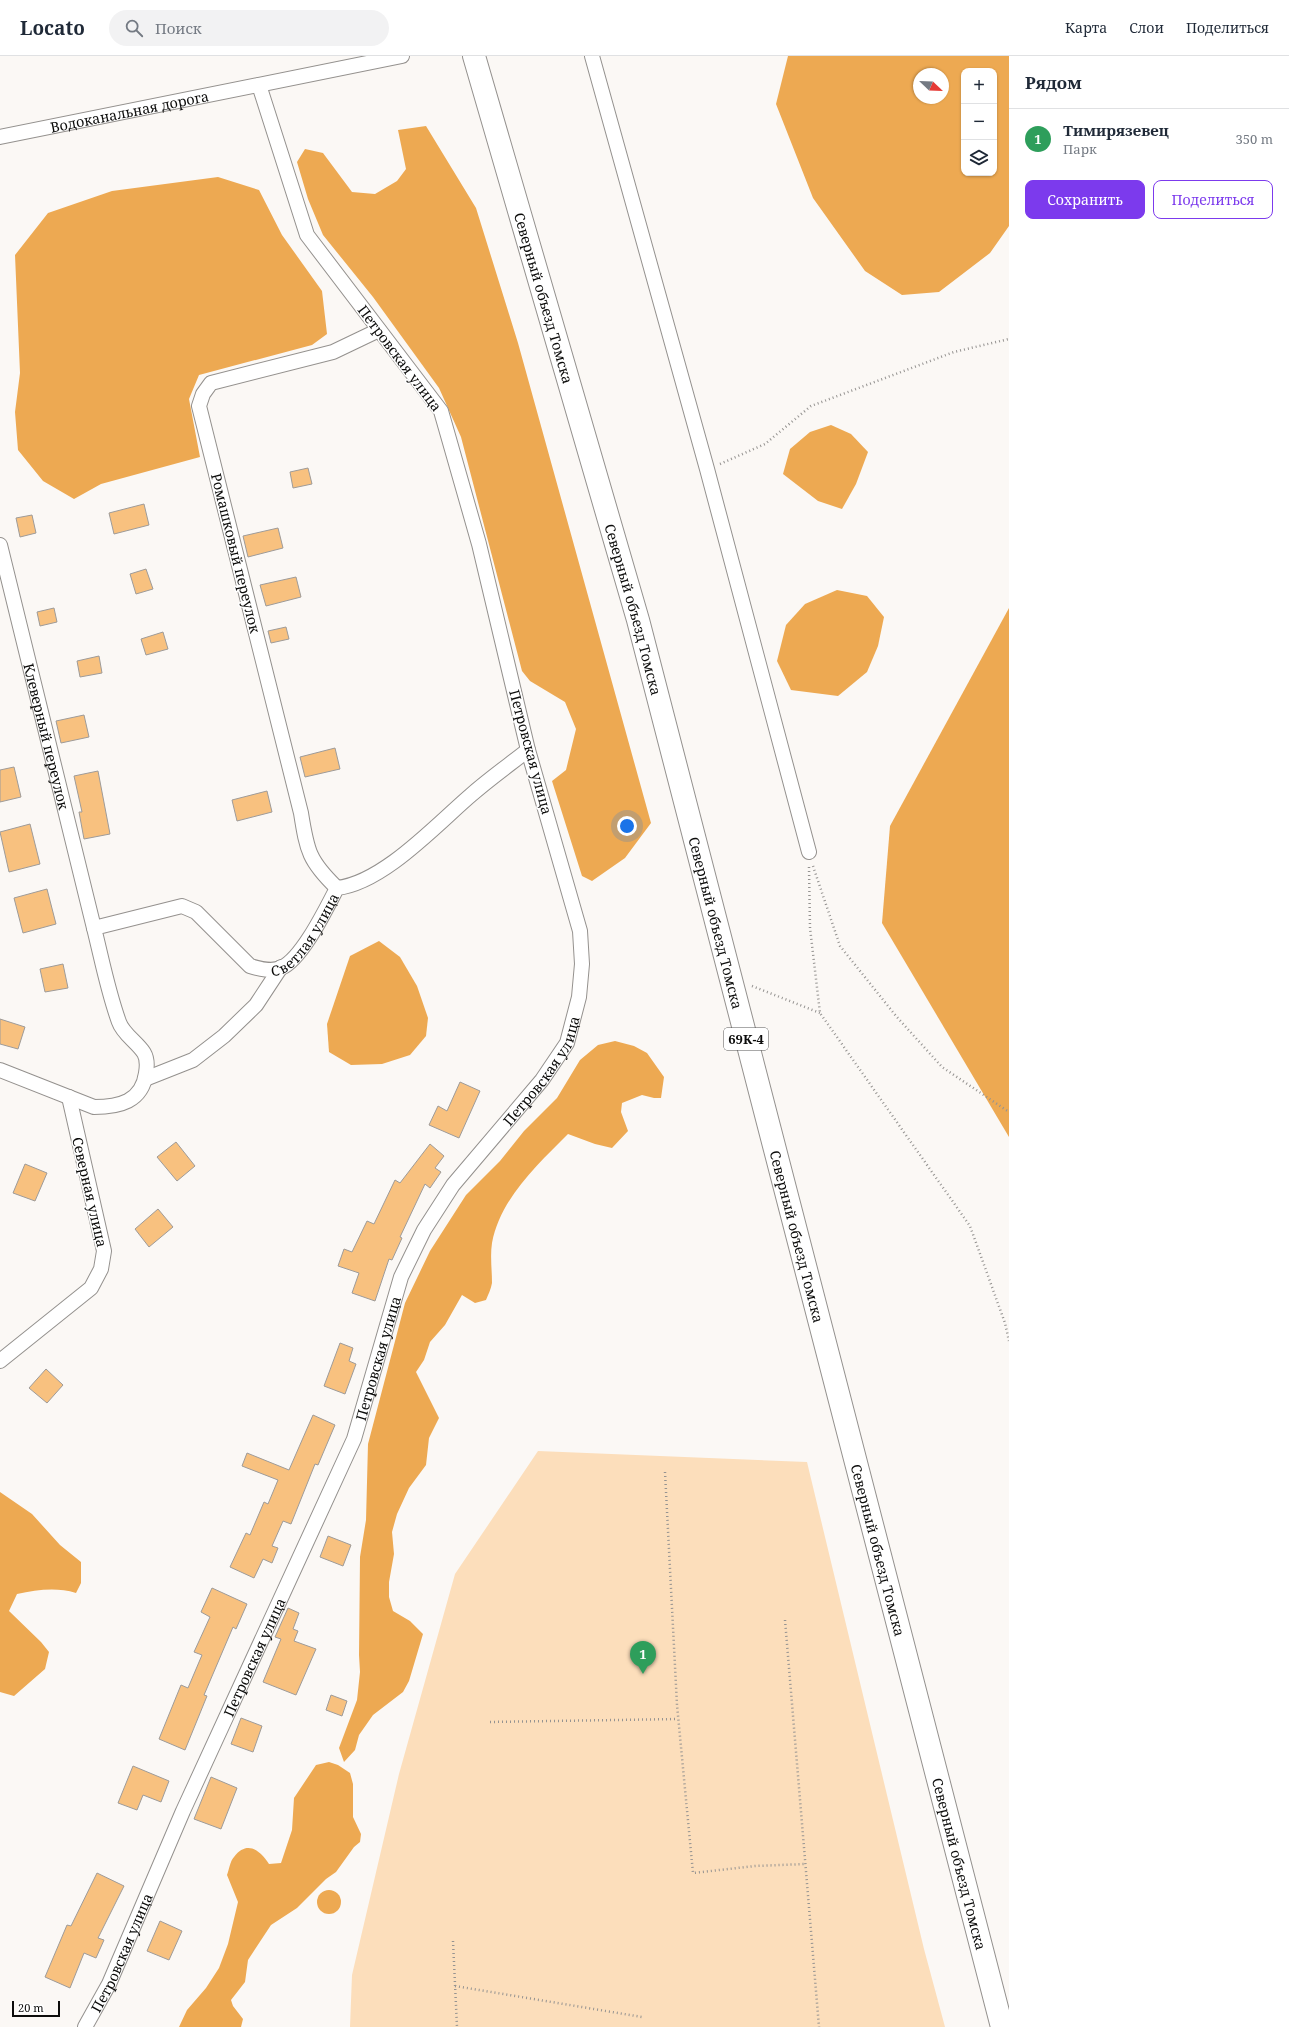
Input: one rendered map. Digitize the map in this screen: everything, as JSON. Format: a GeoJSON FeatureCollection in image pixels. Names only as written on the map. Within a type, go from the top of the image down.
{"type":"FeatureCollection","features":[{"type":"Feature","properties":{"kind":"main road","name":"Северный объезд Томска"},"geometry":{"type":"LineString","coordinates":[[474,56],[638,620],[1002,2027]]}},
{"type":"Feature","properties":{"kind":"street","name":"Водоканальная дорога"},"geometry":{"type":"LineString","coordinates":[[0,137],[402,56]]}},
{"type":"Feature","properties":{"kind":"street"},"geometry":{"type":"LineString","coordinates":[[592,56],[707,470],[809,852]]}},
{"type":"Feature","properties":{"kind":"street","name":"Петровская улица"},"geometry":{"type":"LineString","coordinates":[[85,2027],[109,1984],[183,1811],[354,1439],[401,1277],[424,1230],[453,1185],[538,1085],[567,1043],[579,997],[582,964],[580,931],[528,750],[479,544],[441,411],[307,235],[259,85]]}},
{"type":"Feature","properties":{"kind":"street","name":"Ромашковый переулок"},"geometry":{"type":"LineString","coordinates":[[337,888],[324,875],[310,857],[301,813],[199,406],[203,394],[211,383],[333,352],[379,330]]}},
{"type":"Feature","properties":{"kind":"street","name":"Клеверный переулок"},"geometry":{"type":"LineString","coordinates":[[0,545],[94,928]]}},
{"type":"Feature","properties":{"kind":"street","name":"Светлая улица"},"geometry":{"type":"LineString","coordinates":[[94,928],[182,906],[196,912],[250,966],[273,970],[281,967],[291,960],[315,930],[337,888],[362,882],[386,866],[424,836],[472,794],[528,750]]}},
{"type":"Feature","properties":{"kind":"street"},"geometry":{"type":"LineString","coordinates":[[0,1070],[94,1107],[110,1107],[128,1102],[139,1093],[145,1080],[147,1067],[145,1054],[120,1024],[94,928]]}},
{"type":"Feature","properties":{"kind":"street"},"geometry":{"type":"LineString","coordinates":[[145,1080],[193,1060],[224,1036],[256,1005],[281,967]]}},
{"type":"Feature","properties":{"kind":"street","name":"Северная улица"},"geometry":{"type":"LineString","coordinates":[[0,1361],[91,1288],[101,1269],[104,1251],[69,1097]]}},
{"type":"Feature","properties":{"kind":"path"},"geometry":{"type":"LineString","coordinates":[[707,470],[765,444],[811,406],[954,352],[1009,339]]}},
{"type":"Feature","properties":{"kind":"path"},"geometry":{"type":"LineString","coordinates":[[809,852],[810,928],[820,1013],[970,1226],[1005,1323],[1009,1341]]}},
{"type":"Feature","properties":{"kind":"path"},"geometry":{"type":"LineString","coordinates":[[809,852],[840,946],[896,1016],[942,1067],[1009,1112]]}},
{"type":"Feature","properties":{"kind":"path"},"geometry":{"type":"LineString","coordinates":[[731,978],[820,1013]]}},
{"type":"Feature","properties":{"kind":"path"},"geometry":{"type":"LineString","coordinates":[[665,1472],[678,1719],[693,1874],[756,1866],[804,1864]]}},
{"type":"Feature","properties":{"kind":"path"},"geometry":{"type":"LineString","coordinates":[[784,1620],[819,2027]]}},
{"type":"Feature","properties":{"kind":"path"},"geometry":{"type":"LineString","coordinates":[[490,1722],[678,1719]]}},
{"type":"Feature","properties":{"kind":"path"},"geometry":{"type":"LineString","coordinates":[[453,1941],[457,2027]]}},
{"type":"Feature","properties":{"kind":"path"},"geometry":{"type":"LineString","coordinates":[[455,1986],[642,2017]]}},
{"type":"Feature","properties":{"kind":"shaded area"},"geometry":{"type":"Polygon","coordinates":[[[788,56],[1009,56],[1009,226],[990,253],[939,292],[902,295],[865,271],[813,198],[776,104],[788,56]]]}},
{"type":"Feature","properties":{"kind":"shaded area"},"geometry":{"type":"Polygon","coordinates":[[[426,126],[476,208],[518,343],[651,823],[625,858],[592,881],[582,876],[552,781],[566,770],[576,729],[565,702],[530,681],[522,671],[461,437],[439,388],[373,297],[323,235],[308,199],[297,162],[305,149],[323,153],[352,192],[375,194],[397,181],[406,169],[398,130],[426,126]]]}},
{"type":"Feature","properties":{"kind":"shaded area"},"geometry":{"type":"Polygon","coordinates":[[[218,177],[259,190],[282,235],[322,291],[327,334],[312,345],[199,375],[189,399],[200,457],[101,484],[74,499],[43,481],[18,450],[15,412],[20,373],[15,255],[48,213],[112,191],[218,177]]]}},
{"type":"Feature","properties":{"kind":"shaded area"},"geometry":{"type":"Polygon","coordinates":[[[831,425],[851,434],[868,452],[856,484],[842,509],[818,501],[783,474],[790,449],[810,432],[831,425]]]}},
{"type":"Feature","properties":{"kind":"shaded area"},"geometry":{"type":"Polygon","coordinates":[[[837,590],[867,596],[884,617],[878,646],[867,672],[838,696],[791,690],[777,661],[786,625],[805,604],[837,590]]]}},
{"type":"Feature","properties":{"kind":"shaded area"},"geometry":{"type":"Polygon","coordinates":[[[1009,608],[1009,1137],[882,923],[890,826],[1009,608]]]}},
{"type":"Feature","properties":{"kind":"shaded area"},"geometry":{"type":"Polygon","coordinates":[[[379,941],[400,957],[417,986],[428,1018],[426,1036],[410,1055],[382,1064],[351,1065],[329,1052],[327,1024],[350,956],[379,941]]]}},
{"type":"Feature","properties":{"kind":"shaded area"},"geometry":{"type":"Polygon","coordinates":[[[615,1041],[634,1046],[647,1053],[664,1077],[661,1098],[642,1095],[622,1103],[621,1112],[628,1131],[612,1148],[595,1144],[568,1134],[533,1170],[512,1197],[496,1227],[491,1248],[492,1283],[486,1300],[475,1303],[462,1295],[445,1325],[430,1342],[424,1360],[416,1372],[439,1418],[429,1438],[426,1465],[409,1488],[397,1514],[392,1532],[394,1554],[389,1582],[389,1597],[393,1611],[410,1621],[423,1634],[409,1681],[403,1692],[373,1715],[359,1735],[355,1750],[344,1762],[339,1748],[357,1700],[360,1672],[360,1557],[366,1520],[368,1444],[405,1303],[430,1251],[466,1195],[500,1161],[524,1131],[557,1098],[580,1060],[598,1045],[615,1041]]]}},
{"type":"Feature","properties":{"kind":"shaded area"},"geometry":{"type":"Polygon","coordinates":[[[538,1451],[807,1462],[924,1949],[945,2027],[350,2027],[352,1975],[399,1774],[455,1574],[538,1451]]]}},
{"type":"Feature","properties":{"kind":"shaded area"},"geometry":{"type":"Polygon","coordinates":[[[0,1492],[32,1514],[60,1545],[81,1562],[81,1583],[76,1593],[61,1590],[39,1590],[17,1594],[9,1611],[41,1642],[49,1652],[45,1669],[14,1696],[0,1692],[0,1492]]]}},
{"type":"Feature","properties":{"kind":"shaded area"},"geometry":{"type":"Polygon","coordinates":[[[329,1762],[338,1765],[350,1773],[353,1784],[353,1817],[361,1834],[360,1842],[354,1847],[336,1872],[326,1879],[297,1908],[271,1925],[248,1960],[245,1982],[231,2000],[233,2006],[243,2019],[241,2027],[179,2027],[187,2010],[206,1988],[219,1968],[228,1944],[238,1902],[227,1875],[233,1859],[239,1852],[248,1848],[257,1851],[269,1864],[281,1863],[292,1830],[294,1798],[316,1765],[329,1762]]]}},
{"type":"Feature","properties":{"kind":"shaded area"},"geometry":{"type":"Polygon","coordinates":[[[329,1890],[338,1893],[341,1902],[338,1911],[329,1914],[320,1911],[317,1902],[320,1893],[329,1890]]]}},
{"type":"Feature","properties":{"kind":"building"},"geometry":{"type":"Polygon","coordinates":[[[308,468],[312,484],[293,488],[290,472],[308,468]]]}},
{"type":"Feature","properties":{"kind":"building"},"geometry":{"type":"Polygon","coordinates":[[[144,504],[149,525],[114,534],[109,513],[144,504]]]}},
{"type":"Feature","properties":{"kind":"building"},"geometry":{"type":"Polygon","coordinates":[[[32,515],[36,533],[20,537],[16,518],[32,515]]]}},
{"type":"Feature","properties":{"kind":"building"},"geometry":{"type":"Polygon","coordinates":[[[278,528],[283,548],[248,557],[243,536],[278,528]]]}},
{"type":"Feature","properties":{"kind":"building"},"geometry":{"type":"Polygon","coordinates":[[[146,569],[153,589],[136,594],[130,574],[146,569]]]}},
{"type":"Feature","properties":{"kind":"building"},"geometry":{"type":"Polygon","coordinates":[[[296,577],[301,597],[266,606],[260,585],[296,577]]]}},
{"type":"Feature","properties":{"kind":"building"},"geometry":{"type":"Polygon","coordinates":[[[54,608],[57,622],[40,626],[37,612],[54,608]]]}},
{"type":"Feature","properties":{"kind":"building"},"geometry":{"type":"Polygon","coordinates":[[[286,627],[289,639],[271,643],[268,631],[286,627]]]}},
{"type":"Feature","properties":{"kind":"building"},"geometry":{"type":"Polygon","coordinates":[[[163,632],[168,649],[146,655],[141,639],[163,632]]]}},
{"type":"Feature","properties":{"kind":"building"},"geometry":{"type":"Polygon","coordinates":[[[99,656],[102,673],[80,677],[77,661],[99,656]]]}},
{"type":"Feature","properties":{"kind":"building"},"geometry":{"type":"Polygon","coordinates":[[[84,715],[89,737],[61,743],[56,721],[84,715]]]}},
{"type":"Feature","properties":{"kind":"building"},"geometry":{"type":"Polygon","coordinates":[[[335,748],[340,769],[305,777],[300,757],[335,748]]]}},
{"type":"Feature","properties":{"kind":"building"},"geometry":{"type":"Polygon","coordinates":[[[14,767],[21,797],[0,802],[0,770],[14,767]]]}},
{"type":"Feature","properties":{"kind":"building"},"geometry":{"type":"Polygon","coordinates":[[[98,771],[110,834],[84,839],[79,812],[82,812],[74,776],[98,771]]]}},
{"type":"Feature","properties":{"kind":"building"},"geometry":{"type":"Polygon","coordinates":[[[267,791],[272,812],[237,821],[232,800],[267,791]]]}},
{"type":"Feature","properties":{"kind":"building"},"geometry":{"type":"Polygon","coordinates":[[[30,824],[40,864],[9,872],[0,832],[30,824]]]}},
{"type":"Feature","properties":{"kind":"building"},"geometry":{"type":"Polygon","coordinates":[[[47,889],[56,924],[23,933],[14,898],[47,889]]]}},
{"type":"Feature","properties":{"kind":"building"},"geometry":{"type":"Polygon","coordinates":[[[63,964],[68,988],[45,992],[40,969],[63,964]]]}},
{"type":"Feature","properties":{"kind":"building"},"geometry":{"type":"Polygon","coordinates":[[[0,1019],[25,1027],[18,1049],[0,1044],[0,1019]]]}},
{"type":"Feature","properties":{"kind":"building"},"geometry":{"type":"Polygon","coordinates":[[[460,1082],[480,1091],[459,1138],[429,1125],[438,1106],[447,1111],[460,1082]]]}},
{"type":"Feature","properties":{"kind":"building"},"geometry":{"type":"Polygon","coordinates":[[[176,1142],[195,1166],[177,1181],[157,1157],[176,1142]]]}},
{"type":"Feature","properties":{"kind":"building"},"geometry":{"type":"Polygon","coordinates":[[[430,1144],[444,1156],[435,1168],[441,1172],[430,1188],[425,1184],[400,1237],[402,1238],[392,1260],[389,1259],[375,1301],[352,1293],[359,1273],[338,1266],[344,1249],[352,1252],[367,1221],[374,1224],[395,1180],[400,1183],[430,1144]]]}},
{"type":"Feature","properties":{"kind":"building"},"geometry":{"type":"Polygon","coordinates":[[[25,1164],[47,1173],[35,1201],[13,1193],[25,1164]]]}},
{"type":"Feature","properties":{"kind":"building"},"geometry":{"type":"Polygon","coordinates":[[[158,1209],[173,1227],[149,1247],[135,1229],[158,1209]]]}},
{"type":"Feature","properties":{"kind":"building"},"geometry":{"type":"Polygon","coordinates":[[[340,1343],[353,1348],[349,1361],[356,1364],[345,1394],[324,1386],[340,1343]]]}},
{"type":"Feature","properties":{"kind":"building"},"geometry":{"type":"Polygon","coordinates":[[[46,1369],[63,1385],[47,1403],[29,1388],[46,1369]]]}},
{"type":"Feature","properties":{"kind":"building"},"geometry":{"type":"Polygon","coordinates":[[[313,1415],[335,1425],[318,1465],[315,1464],[291,1524],[283,1521],[272,1546],[278,1548],[272,1563],[263,1559],[254,1578],[230,1567],[246,1533],[250,1535],[264,1502],[268,1504],[278,1480],[242,1466],[247,1453],[289,1470],[313,1415]]]}},
{"type":"Feature","properties":{"kind":"building"},"geometry":{"type":"Polygon","coordinates":[[[328,1536],[351,1545],[343,1566],[320,1557],[328,1536]]]}},
{"type":"Feature","properties":{"kind":"building"},"geometry":{"type":"Polygon","coordinates":[[[212,1588],[247,1604],[236,1629],[233,1627],[204,1695],[207,1696],[185,1750],[159,1739],[181,1685],[188,1688],[202,1655],[194,1652],[210,1617],[201,1612],[212,1588]]]}},
{"type":"Feature","properties":{"kind":"building"},"geometry":{"type":"Polygon","coordinates":[[[288,1608],[299,1613],[293,1629],[298,1631],[294,1641],[316,1649],[296,1695],[263,1682],[281,1639],[275,1637],[288,1608]]]}},
{"type":"Feature","properties":{"kind":"building"},"geometry":{"type":"Polygon","coordinates":[[[331,1695],[347,1701],[342,1716],[326,1710],[331,1695]]]}},
{"type":"Feature","properties":{"kind":"building"},"geometry":{"type":"Polygon","coordinates":[[[241,1718],[262,1726],[253,1752],[231,1744],[241,1718]]]}},
{"type":"Feature","properties":{"kind":"building"},"geometry":{"type":"Polygon","coordinates":[[[133,1766],[169,1781],[161,1802],[143,1795],[137,1810],[118,1803],[133,1766]]]}},
{"type":"Feature","properties":{"kind":"building"},"geometry":{"type":"Polygon","coordinates":[[[211,1777],[237,1788],[221,1829],[194,1819],[211,1777]]]}},
{"type":"Feature","properties":{"kind":"building"},"geometry":{"type":"Polygon","coordinates":[[[97,1873],[124,1886],[98,1938],[104,1940],[96,1958],[84,1953],[70,1988],[45,1977],[67,1925],[71,1926],[97,1873]]]}},
{"type":"Feature","properties":{"kind":"building"},"geometry":{"type":"Polygon","coordinates":[[[160,1921],[182,1931],[169,1960],[147,1951],[160,1921]]]}},
{"type":"Feature","properties":{"kind":"place","name":"Тимирязевец"},"geometry":{"type":"Point","coordinates":[643,1674]}}]}
